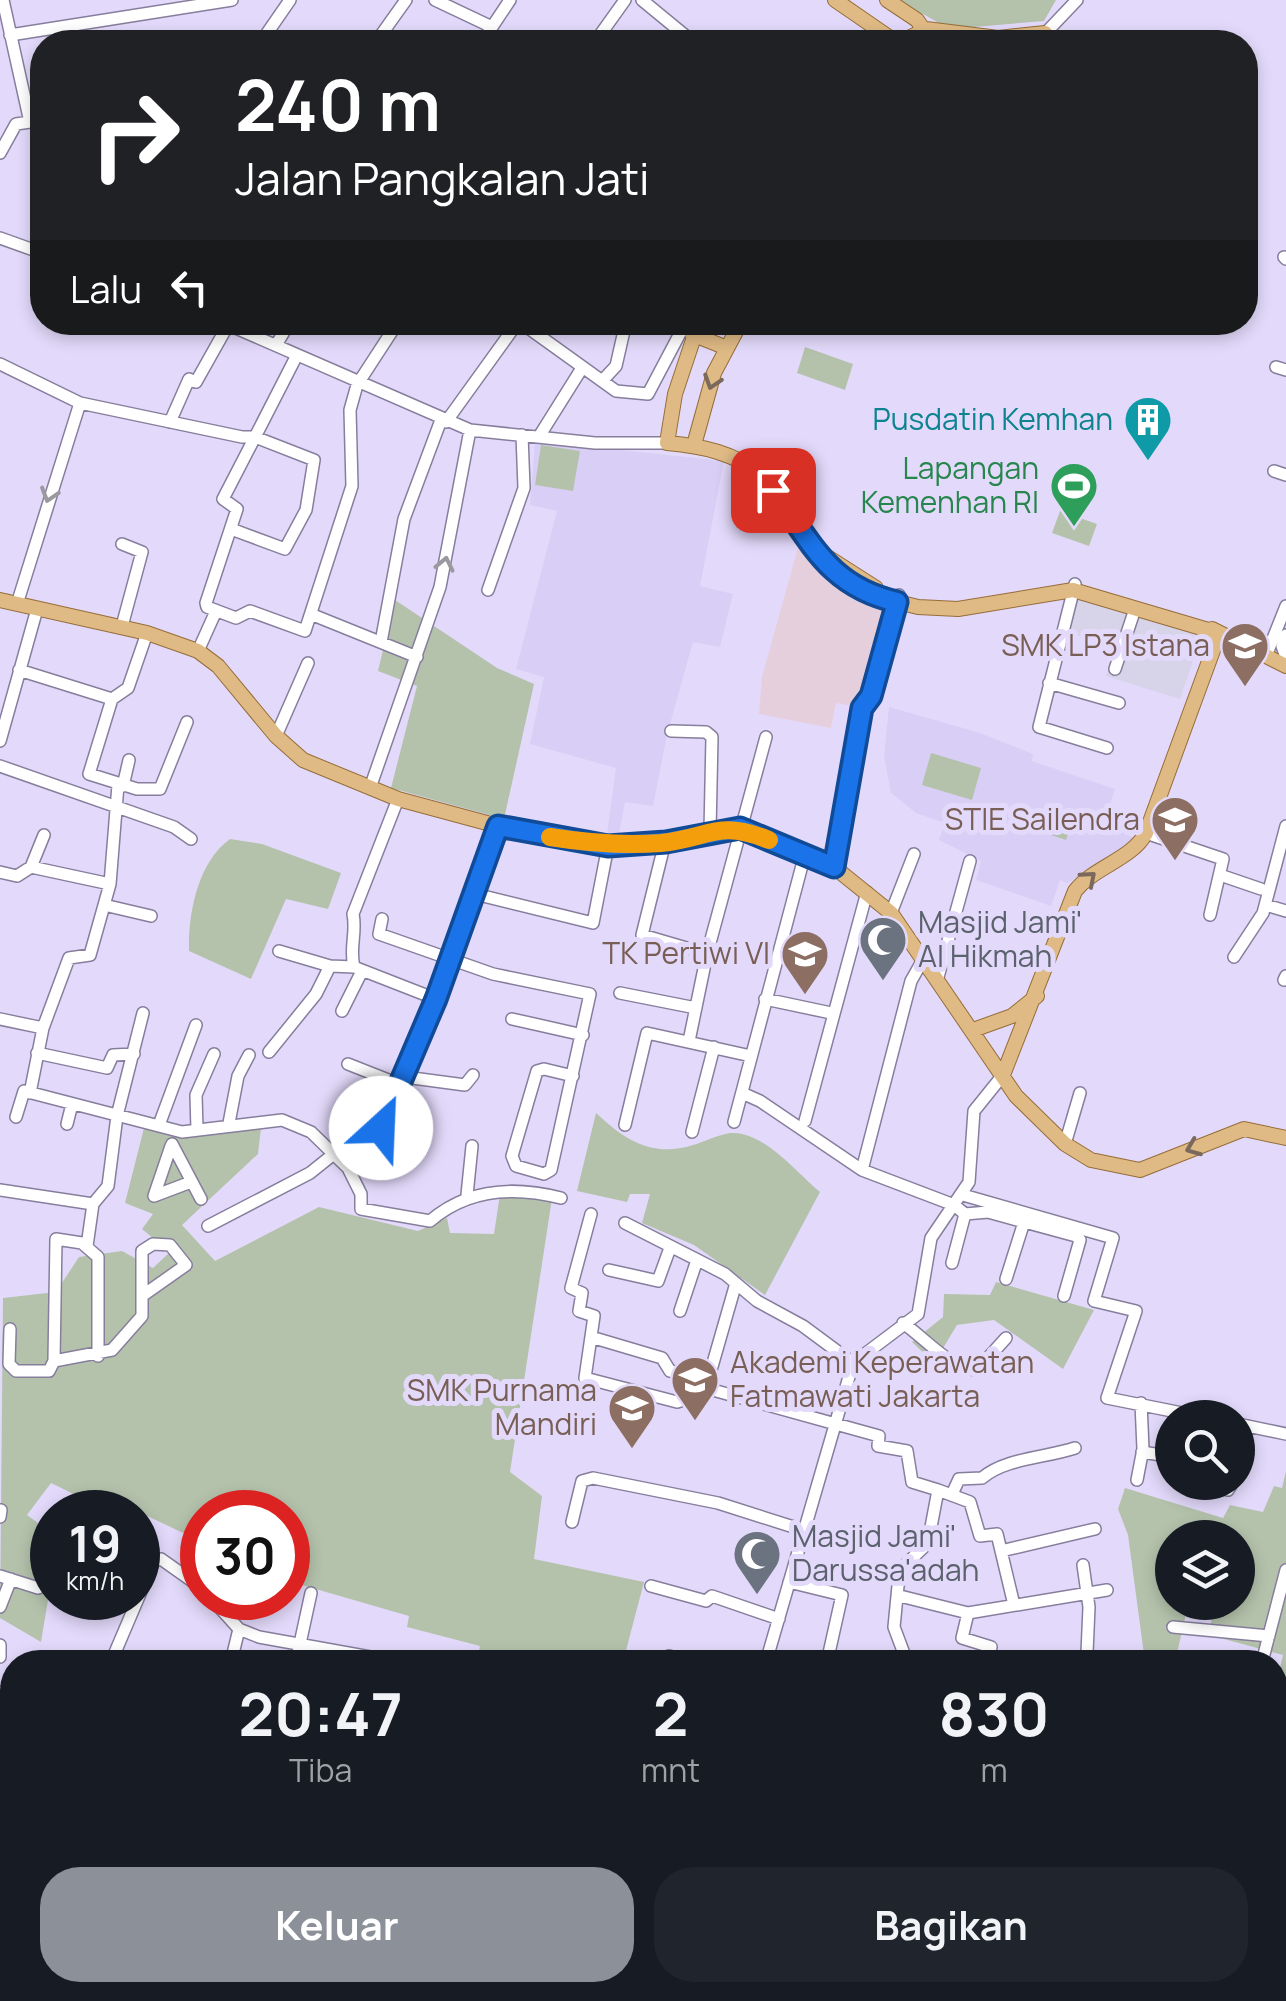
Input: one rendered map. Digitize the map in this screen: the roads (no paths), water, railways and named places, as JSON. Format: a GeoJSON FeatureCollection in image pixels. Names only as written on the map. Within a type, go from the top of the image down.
{"type":"FeatureCollection","features":[{"type":"Feature","properties":{"kind":"main road"},"geometry":{"type":"LineString","coordinates":[[835,0],[880,30]]}},
{"type":"Feature","properties":{"kind":"main road"},"geometry":{"type":"LineString","coordinates":[[886,0],[922,30]]}},
{"type":"Feature","properties":{"kind":"main road"},"geometry":{"type":"LineString","coordinates":[[690,335],[667,443],[694,445],[733,457],[763,476],[818,551],[821,562],[850,586],[898,598],[960,602],[1074,586],[1205,629],[1286,666]]}},
{"type":"Feature","properties":{"kind":"main road"},"geometry":{"type":"LineString","coordinates":[[706,335],[726,348]]}},
{"type":"Feature","properties":{"kind":"main road"},"geometry":{"type":"LineString","coordinates":[[694,445],[714,373],[734,335]]}},
{"type":"Feature","properties":{"kind":"main road"},"geometry":{"type":"LineString","coordinates":[[0,600],[148,632],[198,651],[218,666],[276,736],[311,764],[398,798],[498,826],[608,846],[666,842],[710,831],[739,832],[803,862],[834,867],[864,900],[891,912],[920,962],[938,977],[1016,1096],[1065,1144],[1092,1160],[1140,1170],[1244,1129],[1286,1138]]}},
{"type":"Feature","properties":{"kind":"main road"},"geometry":{"type":"LineString","coordinates":[[1003,1076],[1038,995],[1075,892],[1094,872],[1139,847],[1146,833],[1205,629]]}},
{"type":"Feature","properties":{"kind":"main road"},"geometry":{"type":"LineString","coordinates":[[973,1030],[1012,1016],[1038,995]]}},
{"type":"Feature","properties":{"kind":"street"},"geometry":{"type":"LineString","coordinates":[[3,0],[30,99]]}},
{"type":"Feature","properties":{"kind":"street"},"geometry":{"type":"LineString","coordinates":[[42,30],[232,0]]}},
{"type":"Feature","properties":{"kind":"street"},"geometry":{"type":"LineString","coordinates":[[269,30],[290,0]]}},
{"type":"Feature","properties":{"kind":"street"},"geometry":{"type":"LineString","coordinates":[[385,30],[406,0]]}},
{"type":"Feature","properties":{"kind":"street"},"geometry":{"type":"LineString","coordinates":[[435,0],[492,27]]}},
{"type":"Feature","properties":{"kind":"street"},"geometry":{"type":"LineString","coordinates":[[490,30],[510,0]]}},
{"type":"Feature","properties":{"kind":"street"},"geometry":{"type":"LineString","coordinates":[[604,30],[625,0]]}},
{"type":"Feature","properties":{"kind":"street"},"geometry":{"type":"LineString","coordinates":[[1049,30],[1078,0]]}},
{"type":"Feature","properties":{"kind":"street"},"geometry":{"type":"LineString","coordinates":[[646,1],[679,30]]}},
{"type":"Feature","properties":{"kind":"street"},"geometry":{"type":"LineString","coordinates":[[10,35],[30,32]]}},
{"type":"Feature","properties":{"kind":"street"},"geometry":{"type":"LineString","coordinates":[[0,154],[16,124],[30,125]]}},
{"type":"Feature","properties":{"kind":"street"},"geometry":{"type":"LineString","coordinates":[[0,238],[30,249]]}},
{"type":"Feature","properties":{"kind":"street"},"geometry":{"type":"LineString","coordinates":[[170,422],[190,379],[196,382],[220,335]]}},
{"type":"Feature","properties":{"kind":"street"},"geometry":{"type":"LineString","coordinates":[[252,335],[356,384],[470,430],[595,443],[667,443]]}},
{"type":"Feature","properties":{"kind":"street"},"geometry":{"type":"LineString","coordinates":[[276,345],[282,335]]}},
{"type":"Feature","properties":{"kind":"street"},"geometry":{"type":"LineString","coordinates":[[297,356],[223,499],[238,509],[206,603],[238,618],[250,611],[301,632],[313,615],[352,486],[350,410],[356,384],[389,335]]}},
{"type":"Feature","properties":{"kind":"street"},"geometry":{"type":"LineString","coordinates":[[380,642],[404,519],[444,421],[509,335]]}},
{"type":"Feature","properties":{"kind":"street"},"geometry":{"type":"LineString","coordinates":[[537,335],[616,391],[648,394],[686,335]]}},
{"type":"Feature","properties":{"kind":"street"},"geometry":{"type":"LineString","coordinates":[[602,381],[616,366],[623,335]]}},
{"type":"Feature","properties":{"kind":"street"},"geometry":{"type":"LineString","coordinates":[[0,364],[80,403],[255,436],[314,460],[306,510],[285,550],[231,529]]}},
{"type":"Feature","properties":{"kind":"street"},"geometry":{"type":"LineString","coordinates":[[540,435],[582,368]]}},
{"type":"Feature","properties":{"kind":"street"},"geometry":{"type":"LineString","coordinates":[[17,604],[80,403]]}},
{"type":"Feature","properties":{"kind":"street"},"geometry":{"type":"LineString","coordinates":[[370,788],[440,587],[470,430]]}},
{"type":"Feature","properties":{"kind":"street"},"geometry":{"type":"LineString","coordinates":[[488,590],[524,488],[522,434]]}},
{"type":"Feature","properties":{"kind":"street"},"geometry":{"type":"LineString","coordinates":[[122,544],[142,552],[122,626]]}},
{"type":"Feature","properties":{"kind":"street"},"geometry":{"type":"LineString","coordinates":[[1074,586],[1039,727],[1108,748]]}},
{"type":"Feature","properties":{"kind":"street"},"geometry":{"type":"LineString","coordinates":[[834,867],[862,708],[871,696],[898,598]]}},
{"type":"Feature","properties":{"kind":"street"},"geometry":{"type":"LineString","coordinates":[[1115,668],[1131,605]]}},
{"type":"Feature","properties":{"kind":"street"},"geometry":{"type":"LineString","coordinates":[[1266,656],[1286,606]]}},
{"type":"Feature","properties":{"kind":"street"},"geometry":{"type":"LineString","coordinates":[[0,741],[38,608]]}},
{"type":"Feature","properties":{"kind":"street"},"geometry":{"type":"LineString","coordinates":[[198,651],[216,611]]}},
{"type":"Feature","properties":{"kind":"street"},"geometry":{"type":"LineString","coordinates":[[313,615],[417,657]]}},
{"type":"Feature","properties":{"kind":"street"},"geometry":{"type":"LineString","coordinates":[[148,632],[128,688],[112,698],[88,773],[120,786],[160,789],[187,722]]}},
{"type":"Feature","properties":{"kind":"street"},"geometry":{"type":"LineString","coordinates":[[1286,635],[1282,646],[1286,657]]}},
{"type":"Feature","properties":{"kind":"street"},"geometry":{"type":"LineString","coordinates":[[276,736],[308,663]]}},
{"type":"Feature","properties":{"kind":"street"},"geometry":{"type":"LineString","coordinates":[[19,670],[112,698]]}},
{"type":"Feature","properties":{"kind":"street"},"geometry":{"type":"LineString","coordinates":[[1048,683],[1119,704]]}},
{"type":"Feature","properties":{"kind":"street"},"geometry":{"type":"LineString","coordinates":[[671,731],[706,732],[712,737],[710,831]]}},
{"type":"Feature","properties":{"kind":"street"},"geometry":{"type":"LineString","coordinates":[[689,1041],[707,954],[766,736]]}},
{"type":"Feature","properties":{"kind":"street"},"geometry":{"type":"LineString","coordinates":[[30,1093],[43,1028],[70,958],[90,954],[110,884],[114,807],[129,760]]}},
{"type":"Feature","properties":{"kind":"street"},"geometry":{"type":"LineString","coordinates":[[0,766],[64,785],[174,827],[191,839]]}},
{"type":"Feature","properties":{"kind":"street"},"geometry":{"type":"LineString","coordinates":[[342,1012],[358,969],[351,954],[357,931],[352,914],[365,892],[398,798]]}},
{"type":"Feature","properties":{"kind":"street"},"geometry":{"type":"LineString","coordinates":[[348,1168],[381,1128],[403,1081],[498,826]]}},
{"type":"Feature","properties":{"kind":"street"},"geometry":{"type":"LineString","coordinates":[[1234,956],[1266,905],[1286,826]]}},
{"type":"Feature","properties":{"kind":"street"},"geometry":{"type":"LineString","coordinates":[[1146,833],[1219,854],[1223,859],[1210,915]]}},
{"type":"Feature","properties":{"kind":"street"},"geometry":{"type":"LineString","coordinates":[[0,872],[17,876],[31,867],[44,835]]}},
{"type":"Feature","properties":{"kind":"street"},"geometry":{"type":"LineString","coordinates":[[666,842],[642,935],[707,954]]}},
{"type":"Feature","properties":{"kind":"street"},"geometry":{"type":"LineString","coordinates":[[471,894],[592,923],[608,846]]}},
{"type":"Feature","properties":{"kind":"street"},"geometry":{"type":"LineString","coordinates":[[891,912],[914,854]]}},
{"type":"Feature","properties":{"kind":"street"},"geometry":{"type":"LineString","coordinates":[[938,977],[970,861]]}},
{"type":"Feature","properties":{"kind":"street"},"geometry":{"type":"LineString","coordinates":[[734,1122],[803,862]]}},
{"type":"Feature","properties":{"kind":"street"},"geometry":{"type":"LineString","coordinates":[[31,867],[110,884]]}},
{"type":"Feature","properties":{"kind":"street"},"geometry":{"type":"LineString","coordinates":[[1220,875],[1261,889]]}},
{"type":"Feature","properties":{"kind":"street"},"geometry":{"type":"LineString","coordinates":[[805,1121],[864,900]]}},
{"type":"Feature","properties":{"kind":"street"},"geometry":{"type":"LineString","coordinates":[[104,905],[151,916]]}},
{"type":"Feature","properties":{"kind":"street"},"geometry":{"type":"LineString","coordinates":[[1266,905],[1286,910]]}},
{"type":"Feature","properties":{"kind":"street"},"geometry":{"type":"LineString","coordinates":[[382,919],[378,934],[492,974],[590,994],[584,1034],[551,1170],[544,1174],[516,1166],[512,1156],[538,1071],[573,1076]]}},
{"type":"Feature","properties":{"kind":"street"},"geometry":{"type":"LineString","coordinates":[[279,951],[330,966],[358,969],[436,999]]}},
{"type":"Feature","properties":{"kind":"street"},"geometry":{"type":"LineString","coordinates":[[862,1170],[920,962]]}},
{"type":"Feature","properties":{"kind":"street"},"geometry":{"type":"LineString","coordinates":[[268,1052],[310,1003],[330,966]]}},
{"type":"Feature","properties":{"kind":"street"},"geometry":{"type":"LineString","coordinates":[[620,993],[696,1008]]}},
{"type":"Feature","properties":{"kind":"street"},"geometry":{"type":"LineString","coordinates":[[766,999],[831,1013]]}},
{"type":"Feature","properties":{"kind":"street"},"geometry":{"type":"LineString","coordinates":[[87,1246],[93,1204],[108,1186],[117,1116],[143,1013]]}},
{"type":"Feature","properties":{"kind":"street"},"geometry":{"type":"LineString","coordinates":[[512,1018],[584,1034]]}},
{"type":"Feature","properties":{"kind":"street"},"geometry":{"type":"LineString","coordinates":[[0,1019],[43,1028]]}},
{"type":"Feature","properties":{"kind":"street"},"geometry":{"type":"LineString","coordinates":[[159,1125],[196,1025]]}},
{"type":"Feature","properties":{"kind":"street"},"geometry":{"type":"LineString","coordinates":[[625,1124],[646,1034],[751,1056]]}},
{"type":"Feature","properties":{"kind":"street"},"geometry":{"type":"LineString","coordinates":[[692,1132],[714,1047]]}},
{"type":"Feature","properties":{"kind":"street"},"geometry":{"type":"LineString","coordinates":[[36,1053],[107,1068],[113,1054],[134,1054]]}},
{"type":"Feature","properties":{"kind":"street"},"geometry":{"type":"LineString","coordinates":[[196,1130],[196,1095],[214,1054]]}},
{"type":"Feature","properties":{"kind":"street"},"geometry":{"type":"LineString","coordinates":[[229,1123],[238,1076],[249,1054]]}},
{"type":"Feature","properties":{"kind":"street"},"geometry":{"type":"LineString","coordinates":[[348,1064],[403,1081],[465,1085],[472,1075]]}},
{"type":"Feature","properties":{"kind":"street"},"geometry":{"type":"LineString","coordinates":[[952,1263],[961,1205],[972,1171],[974,1111],[1003,1076]]}},
{"type":"Feature","properties":{"kind":"street"},"geometry":{"type":"LineString","coordinates":[[16,1117],[20,1095],[30,1093],[175,1130],[282,1120],[310,1132],[335,1154],[348,1168],[361,1194],[361,1210],[372,1215],[430,1221],[467,1195],[533,1191],[561,1198]]}},
{"type":"Feature","properties":{"kind":"street"},"geometry":{"type":"LineString","coordinates":[[1065,1144],[1080,1093]]}},
{"type":"Feature","properties":{"kind":"street"},"geometry":{"type":"LineString","coordinates":[[742,1094],[760,1100],[862,1170],[961,1205],[1080,1240],[1064,1296]]}},
{"type":"Feature","properties":{"kind":"street"},"geometry":{"type":"LineString","coordinates":[[67,1124],[72,1104]]}},
{"type":"Feature","properties":{"kind":"street"},"geometry":{"type":"LineString","coordinates":[[175,1130],[154,1196],[191,1182]]}},
{"type":"Feature","properties":{"kind":"street"},"geometry":{"type":"LineString","coordinates":[[171,1146],[201,1199]]}},
{"type":"Feature","properties":{"kind":"street"},"geometry":{"type":"LineString","coordinates":[[467,1195],[472,1146]]}},
{"type":"Feature","properties":{"kind":"street"},"geometry":{"type":"LineString","coordinates":[[208,1226],[310,1172],[335,1154]]}},
{"type":"Feature","properties":{"kind":"street"},"geometry":{"type":"LineString","coordinates":[[0,1190],[93,1204]]}},
{"type":"Feature","properties":{"kind":"street"},"geometry":{"type":"LineString","coordinates":[[770,1650],[853,1363],[918,1314],[931,1238],[942,1217],[961,1205],[1112,1238],[1094,1301],[1136,1312],[1107,1398],[1155,1406]]}},
{"type":"Feature","properties":{"kind":"street"},"geometry":{"type":"LineString","coordinates":[[591,1214],[571,1288],[582,1293],[580,1311],[594,1316],[585,1378],[677,1402],[682,1400],[686,1374]]}},
{"type":"Feature","properties":{"kind":"street"},"geometry":{"type":"LineString","coordinates":[[1006,1279],[1024,1222]]}},
{"type":"Feature","properties":{"kind":"street"},"geometry":{"type":"LineString","coordinates":[[624,1223],[736,1283],[853,1363]]}},
{"type":"Feature","properties":{"kind":"street"},"geometry":{"type":"LineString","coordinates":[[10,1328],[11,1370],[49,1370],[54,1361],[56,1239],[87,1246],[98,1257],[98,1356]]}},
{"type":"Feature","properties":{"kind":"street"},"geometry":{"type":"LineString","coordinates":[[54,1361],[98,1356],[126,1337],[142,1316],[142,1296],[142,1250],[153,1244],[170,1245],[186,1265],[142,1296]]}},
{"type":"Feature","properties":{"kind":"street"},"geometry":{"type":"LineString","coordinates":[[609,1270],[658,1281],[670,1248]]}},
{"type":"Feature","properties":{"kind":"street"},"geometry":{"type":"LineString","coordinates":[[680,1311],[697,1260]]}},
{"type":"Feature","properties":{"kind":"street"},"geometry":{"type":"LineString","coordinates":[[710,1378],[736,1283]]}},
{"type":"Feature","properties":{"kind":"street"},"geometry":{"type":"LineString","coordinates":[[903,1323],[970,1371],[977,1370],[1006,1338]]}},
{"type":"Feature","properties":{"kind":"street"},"geometry":{"type":"LineString","coordinates":[[590,1337],[662,1358],[670,1372],[686,1374],[702,1388],[879,1436],[878,1446],[908,1451],[912,1482],[953,1492],[970,1502],[980,1536],[997,1534],[1014,1604]]}},
{"type":"Feature","properties":{"kind":"street"},"geometry":{"type":"LineString","coordinates":[[1137,1480],[1141,1403]]}},
{"type":"Feature","properties":{"kind":"street"},"geometry":{"type":"LineString","coordinates":[[1255,1428],[1286,1434]]}},
{"type":"Feature","properties":{"kind":"street"},"geometry":{"type":"LineString","coordinates":[[953,1492],[958,1479],[982,1478],[994,1466],[1075,1448]]}},
{"type":"Feature","properties":{"kind":"street"},"geometry":{"type":"LineString","coordinates":[[1140,1450],[1155,1454]]}},
{"type":"Feature","properties":{"kind":"street"},"geometry":{"type":"LineString","coordinates":[[572,1522],[578,1488],[582,1481],[593,1478],[718,1502],[803,1530]]}},
{"type":"Feature","properties":{"kind":"street"},"geometry":{"type":"LineString","coordinates":[[904,1650],[894,1627],[904,1566],[928,1542],[938,1490]]}},
{"type":"Feature","properties":{"kind":"street"},"geometry":{"type":"LineString","coordinates":[[1001,1551],[1096,1529]]}},
{"type":"Feature","properties":{"kind":"street"},"geometry":{"type":"LineString","coordinates":[[116,1650],[154,1561],[161,1559],[180,1569]]}},
{"type":"Feature","properties":{"kind":"street"},"geometry":{"type":"LineString","coordinates":[[1082,1565],[1087,1595],[1087,1650]]}},
{"type":"Feature","properties":{"kind":"street"},"geometry":{"type":"LineString","coordinates":[[1265,1650],[1286,1570]]}},
{"type":"Feature","properties":{"kind":"street"},"geometry":{"type":"LineString","coordinates":[[0,1607],[5,1577],[30,1585]]}},
{"type":"Feature","properties":{"kind":"street"},"geometry":{"type":"LineString","coordinates":[[789,1582],[842,1595],[829,1650]]}},
{"type":"Feature","properties":{"kind":"street"},"geometry":{"type":"LineString","coordinates":[[651,1586],[706,1602],[712,1596],[779,1618]]}},
{"type":"Feature","properties":{"kind":"street"},"geometry":{"type":"LineString","coordinates":[[900,1596],[968,1613],[1107,1590]]}},
{"type":"Feature","properties":{"kind":"street"},"geometry":{"type":"LineString","coordinates":[[299,1650],[311,1593]]}},
{"type":"Feature","properties":{"kind":"street"},"geometry":{"type":"LineString","coordinates":[[968,1613],[962,1638],[990,1650]]}},
{"type":"Feature","properties":{"kind":"street"},"geometry":{"type":"LineString","coordinates":[[230,1620],[239,1630],[327,1650]]}},
{"type":"Feature","properties":{"kind":"street"},"geometry":{"type":"LineString","coordinates":[[1172,1627],[1269,1636]]}},
{"type":"Feature","properties":{"kind":"street"},"geometry":{"type":"LineString","coordinates":[[235,1650],[239,1630]]}},
{"type":"Feature","properties":{"kind":"street"},"geometry":{"type":"LineString","coordinates":[[0,1645],[0,1657]]}},
{"type":"Feature","properties":{"kind":"place","name":"Pusdatin Kemhan"},"geometry":{"type":"Point","coordinates":[1148,462]}},
{"type":"Feature","properties":{"kind":"place","name":"Lapangan Kemenhan RI"},"geometry":{"type":"Point","coordinates":[1074,528]}},
{"type":"Feature","properties":{"kind":"place","name":"SMK LP3 Istana"},"geometry":{"type":"Point","coordinates":[1245,688]}},
{"type":"Feature","properties":{"kind":"place","name":"STIE Sailendra"},"geometry":{"type":"Point","coordinates":[1175,862]}},
{"type":"Feature","properties":{"kind":"place","name":"Masjid Jami' Al Hikmah"},"geometry":{"type":"Point","coordinates":[883,982]}},
{"type":"Feature","properties":{"kind":"place","name":"TK Pertiwi VI"},"geometry":{"type":"Point","coordinates":[805,996]}},
{"type":"Feature","properties":{"kind":"place","name":"Akademi Keperawatan Fatmawati Jakarta"},"geometry":{"type":"Point","coordinates":[695,1422]}},
{"type":"Feature","properties":{"kind":"place","name":"SMK Purnama Mandiri"},"geometry":{"type":"Point","coordinates":[632,1450]}},
{"type":"Feature","properties":{"kind":"place","name":"Masjid Jami' Darussa'adah"},"geometry":{"type":"Point","coordinates":[757,1596]}}]}
